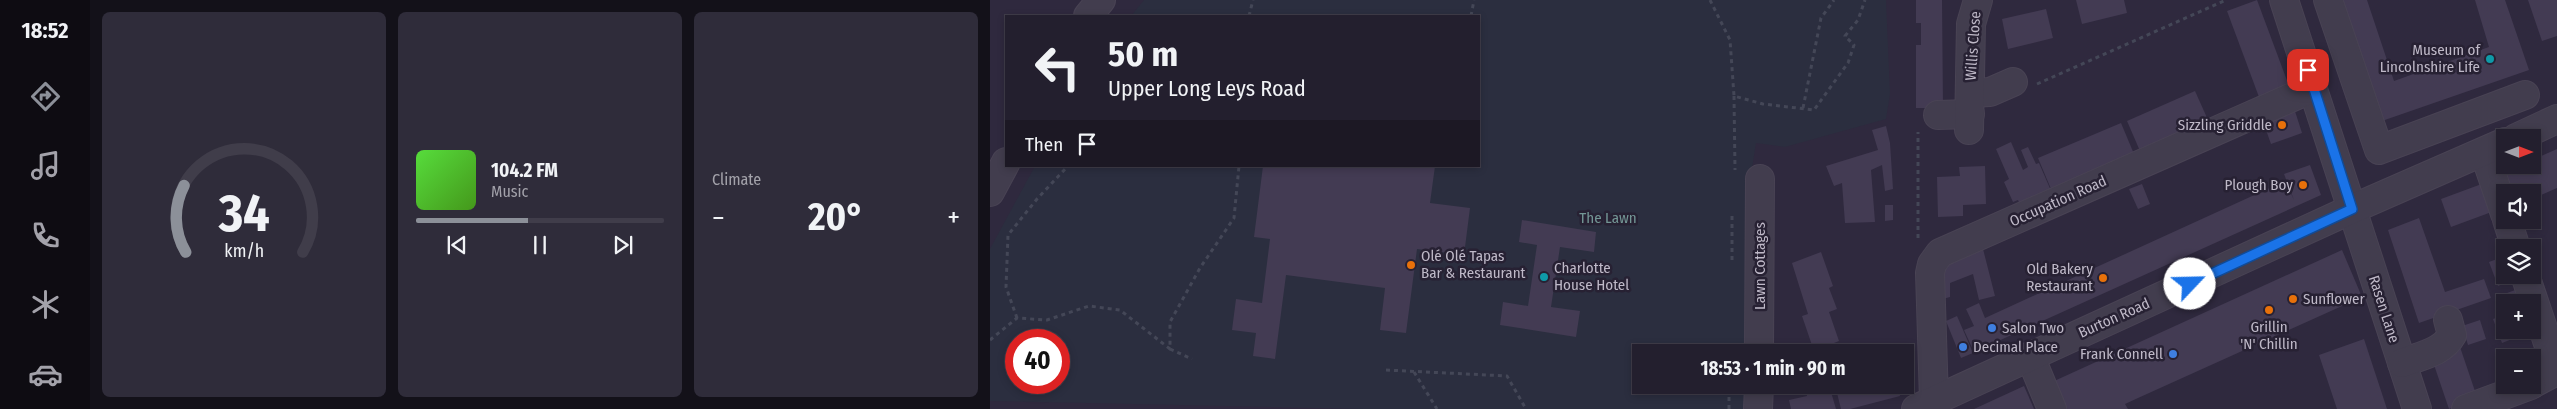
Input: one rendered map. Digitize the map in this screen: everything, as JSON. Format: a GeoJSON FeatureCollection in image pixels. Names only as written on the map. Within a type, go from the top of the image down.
{"type":"FeatureCollection","features":[{"type":"Feature","properties":{"kind":"street"},"geometry":{"type":"LineString","coordinates":[[1088,15],[1095,0]]}},
{"type":"Feature","properties":{"kind":"street"},"geometry":{"type":"LineString","coordinates":[[1088,15],[1101,0]]}},
{"type":"Feature","properties":{"kind":"street","name":"Willis Close"},"geometry":{"type":"LineString","coordinates":[[1970,112],[1971,24],[1978,0]]}},
{"type":"Feature","properties":{"kind":"street","name":"Rasen Lane"},"geometry":{"type":"LineString","coordinates":[[2284,0],[2417,409]]}},
{"type":"Feature","properties":{"kind":"street"},"geometry":{"type":"LineString","coordinates":[[2328,0],[2379,150],[2525,94]]}},
{"type":"Feature","properties":{"kind":"street","name":"Willis Close"},"geometry":{"type":"LineString","coordinates":[[1938,115],[1970,112],[1990,92],[2013,82]]}},
{"type":"Feature","properties":{"kind":"street","name":"Occupation Road"},"geometry":{"type":"LineString","coordinates":[[1925,404],[1930,273],[1932,264],[1940,253],[2314,88]]}},
{"type":"Feature","properties":{"kind":"street"},"geometry":{"type":"LineString","coordinates":[[2473,114],[2493,148],[2500,184]]}},
{"type":"Feature","properties":{"kind":"street"},"geometry":{"type":"LineString","coordinates":[[2535,129],[2557,119]]}},
{"type":"Feature","properties":{"kind":"street","name":"Burton Road"},"geometry":{"type":"LineString","coordinates":[[1925,404],[2352,209],[2493,148]]}},
{"type":"Feature","properties":{"kind":"street"},"geometry":{"type":"LineString","coordinates":[[990,192],[1005,164]]}},
{"type":"Feature","properties":{"kind":"street","name":"Lawn Cottages"},"geometry":{"type":"LineString","coordinates":[[1759,344],[1760,180]]}},
{"type":"Feature","properties":{"kind":"street"},"geometry":{"type":"LineString","coordinates":[[2528,284],[2552,355],[2550,375],[2541,380]]}},
{"type":"Feature","properties":{"kind":"street"},"geometry":{"type":"LineString","coordinates":[[2402,363],[2438,349],[2449,341],[2452,336],[2448,320]]}},
{"type":"Feature","properties":{"kind":"street"},"geometry":{"type":"LineString","coordinates":[[2030,356],[2052,409]]}},
{"type":"Feature","properties":{"kind":"street"},"geometry":{"type":"LineString","coordinates":[[1758,409],[1759,394]]}},
{"type":"Feature","properties":{"kind":"street"},"geometry":{"type":"LineString","coordinates":[[2466,409],[2507,394]]}},
{"type":"Feature","properties":{"kind":"path"},"geometry":{"type":"LineString","coordinates":[[1249,15],[1253,0]]}},
{"type":"Feature","properties":{"kind":"path"},"geometry":{"type":"LineString","coordinates":[[1471,15],[1474,0]]}},
{"type":"Feature","properties":{"kind":"path"},"geometry":{"type":"LineString","coordinates":[[1710,0],[1730,40],[1734,96],[1763,104],[1814,110],[1848,63],[1854,45],[1845,36],[1858,20],[1865,0]]}},
{"type":"Feature","properties":{"kind":"path"},"geometry":{"type":"LineString","coordinates":[[1803,108],[1821,18],[1834,0]]}},
{"type":"Feature","properties":{"kind":"path"},"geometry":{"type":"LineString","coordinates":[[2013,82],[2017,80],[2022,91],[2226,0]]}},
{"type":"Feature","properties":{"kind":"path"},"geometry":{"type":"LineString","coordinates":[[1017,318],[1006,287],[1008,235],[1037,199],[1067,167]]}},
{"type":"Feature","properties":{"kind":"path"},"geometry":{"type":"LineString","coordinates":[[1170,349],[1170,322],[1200,268],[1234,218],[1239,167]]}},
{"type":"Feature","properties":{"kind":"path"},"geometry":{"type":"LineString","coordinates":[[990,340],[1017,318],[1047,320],[1088,306],[1120,310],[1170,349],[1192,359]]}},
{"type":"Feature","properties":{"kind":"path"},"geometry":{"type":"LineString","coordinates":[[1386,370],[1507,376],[1526,409]]}},
{"type":"Feature","properties":{"kind":"path"},"geometry":{"type":"LineString","coordinates":[[1414,372],[1437,409]]}},
{"type":"Feature","properties":{"kind":"path"},"geometry":{"type":"LineString","coordinates":[[1729,394],[1729,409]]}},
{"type":"Feature","properties":{"kind":"green space","name":"The Lawn"},"geometry":{"type":"Polygon","coordinates":[[[1144,0],[1886,0],[1890,94],[1886,119],[1785,147],[1756,143],[1748,194],[1751,344],[1632,344],[1632,394],[1751,394],[1751,409],[1363,409],[990,401],[990,249],[1034,167],[1480,167],[1480,15],[1132,15],[1144,0]]]}},
{"type":"Feature","properties":{"kind":"building"},"geometry":{"type":"Polygon","coordinates":[[[1916,0],[1942,0],[1943,108],[1916,108],[1916,45],[1921,45],[1921,23],[1916,23],[1916,0]]]}},
{"type":"Feature","properties":{"kind":"building"},"geometry":{"type":"Polygon","coordinates":[[[2076,0],[2124,0],[2127,13],[2082,24],[2076,0]]]}},
{"type":"Feature","properties":{"kind":"building"},"geometry":{"type":"Polygon","coordinates":[[[2257,0],[2289,86],[2259,97],[2227,11],[2257,0]]]}},
{"type":"Feature","properties":{"kind":"building","name":"Museum of Lincolnshire Life"},"geometry":{"type":"Polygon","coordinates":[[[2341,0],[2367,0],[2394,81],[2489,47],[2475,0],[2505,0],[2529,70],[2379,122],[2341,0]]]}},
{"type":"Feature","properties":{"kind":"building"},"geometry":{"type":"Polygon","coordinates":[[[2528,0],[2557,0],[2557,36],[2542,41],[2528,0]]]}},
{"type":"Feature","properties":{"kind":"building"},"geometry":{"type":"Polygon","coordinates":[[[2046,9],[2053,38],[2008,49],[2002,19],[2046,9]]]}},
{"type":"Feature","properties":{"kind":"building"},"geometry":{"type":"Polygon","coordinates":[[[2195,91],[2208,120],[2140,151],[2127,121],[2195,91]]]}},
{"type":"Feature","properties":{"kind":"building","name":"Sizzling Griddle"},"geometry":{"type":"Polygon","coordinates":[[[2293,105],[2302,133],[2271,144],[2261,116],[2293,105]]]}},
{"type":"Feature","properties":{"kind":"building"},"geometry":{"type":"Polygon","coordinates":[[[2121,123],[2134,154],[2051,189],[2038,158],[2121,123]]]}},
{"type":"Feature","properties":{"kind":"building"},"geometry":{"type":"Polygon","coordinates":[[[1886,126],[1890,143],[1893,189],[1885,191],[1882,165],[1871,170],[1875,222],[1845,223],[1842,183],[1834,186],[1826,166],[1878,150],[1872,130],[1886,126]]]}},
{"type":"Feature","properties":{"kind":"building"},"geometry":{"type":"Polygon","coordinates":[[[2011,142],[2023,170],[2028,167],[2021,150],[2028,147],[2036,164],[2039,163],[2052,193],[2021,207],[2018,200],[2013,202],[2004,182],[2009,179],[1996,149],[2011,142]]]}},
{"type":"Feature","properties":{"kind":"building"},"geometry":{"type":"Polygon","coordinates":[[[2557,149],[2557,188],[2541,195],[2541,184],[2509,184],[2505,174],[2541,174],[2541,156],[2557,149]]]}},
{"type":"Feature","properties":{"kind":"building"},"geometry":{"type":"Polygon","coordinates":[[[2310,165],[2321,195],[1974,352],[1964,330],[1974,326],[1966,309],[1979,303],[1985,318],[2285,181],[2294,200],[2284,174],[2310,165]]]}},
{"type":"Feature","properties":{"kind":"building"},"geometry":{"type":"Polygon","coordinates":[[[1985,166],[1986,204],[1963,205],[1963,216],[1938,217],[1937,177],[1960,176],[1959,167],[1985,166]]]}},
{"type":"Feature","properties":{"kind":"building"},"geometry":{"type":"Polygon","coordinates":[[[1263,167],[1435,167],[1430,203],[1470,208],[1464,255],[1417,249],[1406,333],[1380,330],[1385,288],[1286,275],[1275,359],[1253,356],[1256,333],[1232,330],[1236,299],[1262,303],[1270,239],[1254,237],[1263,167]]]}},
{"type":"Feature","properties":{"kind":"building"},"geometry":{"type":"Polygon","coordinates":[[[2487,182],[2496,210],[2451,227],[2441,199],[2487,182]]]}},
{"type":"Feature","properties":{"kind":"building"},"geometry":{"type":"Polygon","coordinates":[[[2142,184],[2150,204],[2138,209],[2129,189],[2142,184]]]}},
{"type":"Feature","properties":{"kind":"building"},"geometry":{"type":"Polygon","coordinates":[[[1885,205],[1893,205],[1893,220],[1885,221],[1885,205]]]}},
{"type":"Feature","properties":{"kind":"building"},"geometry":{"type":"Polygon","coordinates":[[[2419,218],[2445,292],[2484,279],[2491,298],[2419,323],[2388,230],[2419,218]]]}},
{"type":"Feature","properties":{"kind":"building","name":"Charlotte House Hotel"},"geometry":{"type":"Polygon","coordinates":[[[1522,220],[1596,232],[1594,252],[1560,247],[1551,307],[1580,311],[1576,337],[1500,325],[1503,302],[1528,306],[1537,245],[1519,242],[1522,220]]]}},
{"type":"Feature","properties":{"kind":"building"},"geometry":{"type":"Polygon","coordinates":[[[1983,249],[1995,296],[1979,300],[1973,274],[1950,283],[1950,297],[1939,300],[1937,275],[1949,263],[1983,249]]]}},
{"type":"Feature","properties":{"kind":"building"},"geometry":{"type":"Polygon","coordinates":[[[2342,250],[2362,297],[2125,404],[2128,409],[2064,409],[2052,382],[2342,250]]]}},
{"type":"Feature","properties":{"kind":"building"},"geometry":{"type":"Polygon","coordinates":[[[1821,252],[1833,286],[1829,288],[1837,309],[1829,312],[1839,341],[1832,344],[1812,344],[1802,316],[1808,314],[1792,263],[1821,252]]]}},
{"type":"Feature","properties":{"kind":"building"},"geometry":{"type":"Polygon","coordinates":[[[2496,259],[2496,281],[2489,262],[2496,259]]]}},
{"type":"Feature","properties":{"kind":"building"},"geometry":{"type":"Polygon","coordinates":[[[2518,289],[2520,294],[2504,294],[2518,289]]]}},
{"type":"Feature","properties":{"kind":"building"},"geometry":{"type":"Polygon","coordinates":[[[1957,316],[1973,353],[1961,358],[1946,321],[1957,316]]]}},
{"type":"Feature","properties":{"kind":"building"},"geometry":{"type":"Polygon","coordinates":[[[2480,320],[2486,339],[2468,345],[2462,326],[2480,320]]]}},
{"type":"Feature","properties":{"kind":"building"},"geometry":{"type":"Polygon","coordinates":[[[2364,339],[2387,409],[2337,409],[2319,355],[2364,339]]]}},
{"type":"Feature","properties":{"kind":"building"},"geometry":{"type":"Polygon","coordinates":[[[2500,339],[2512,339],[2502,343],[2500,339]]]}},
{"type":"Feature","properties":{"kind":"building"},"geometry":{"type":"Polygon","coordinates":[[[2460,347],[2478,400],[2449,409],[2431,356],[2460,347]]]}},
{"type":"Feature","properties":{"kind":"building"},"geometry":{"type":"Polygon","coordinates":[[[2024,386],[2034,409],[1974,409],[2024,386]]]}},
{"type":"Feature","properties":{"kind":"building"},"geometry":{"type":"Polygon","coordinates":[[[1807,394],[1832,394],[1836,409],[1791,409],[1789,400],[1807,396],[1807,394]]]}},
{"type":"Feature","properties":{"kind":"building"},"geometry":{"type":"Polygon","coordinates":[[[1837,394],[1900,394],[1900,396],[1850,409],[1841,409],[1837,394]]]}},
{"type":"Feature","properties":{"kind":"place","name":"Museum of Lincolnshire Life"},"geometry":{"type":"Point","coordinates":[2490,59]}},
{"type":"Feature","properties":{"kind":"place","name":"Sizzling Griddle"},"geometry":{"type":"Point","coordinates":[2282,125]}},
{"type":"Feature","properties":{"kind":"place","name":"Plough Boy"},"geometry":{"type":"Point","coordinates":[2303,185]}},
{"type":"Feature","properties":{"kind":"place","name":"Olé Olé Tapas Bar & Restaurant"},"geometry":{"type":"Point","coordinates":[1411,265]}},
{"type":"Feature","properties":{"kind":"place","name":"Charlotte House Hotel"},"geometry":{"type":"Point","coordinates":[1544,277]}},
{"type":"Feature","properties":{"kind":"place","name":"Old Bakery Restaurant"},"geometry":{"type":"Point","coordinates":[2103,278]}},
{"type":"Feature","properties":{"kind":"place","name":"Sunflower"},"geometry":{"type":"Point","coordinates":[2293,299]}},
{"type":"Feature","properties":{"kind":"place","name":"Grillin 'N' Chillin"},"geometry":{"type":"Point","coordinates":[2269,310]}},
{"type":"Feature","properties":{"kind":"place","name":"Salon Two"},"geometry":{"type":"Point","coordinates":[1992,328]}},
{"type":"Feature","properties":{"kind":"place","name":"Decimal Place"},"geometry":{"type":"Point","coordinates":[1963,347]}},
{"type":"Feature","properties":{"kind":"place","name":"Frank Connell"},"geometry":{"type":"Point","coordinates":[2173,354]}},
{"type":"Feature","properties":{"kind":"route"},"geometry":{"type":"LineString","coordinates":[[2190,284],[2352,209],[2333,155],[2308,70]]}}]}
